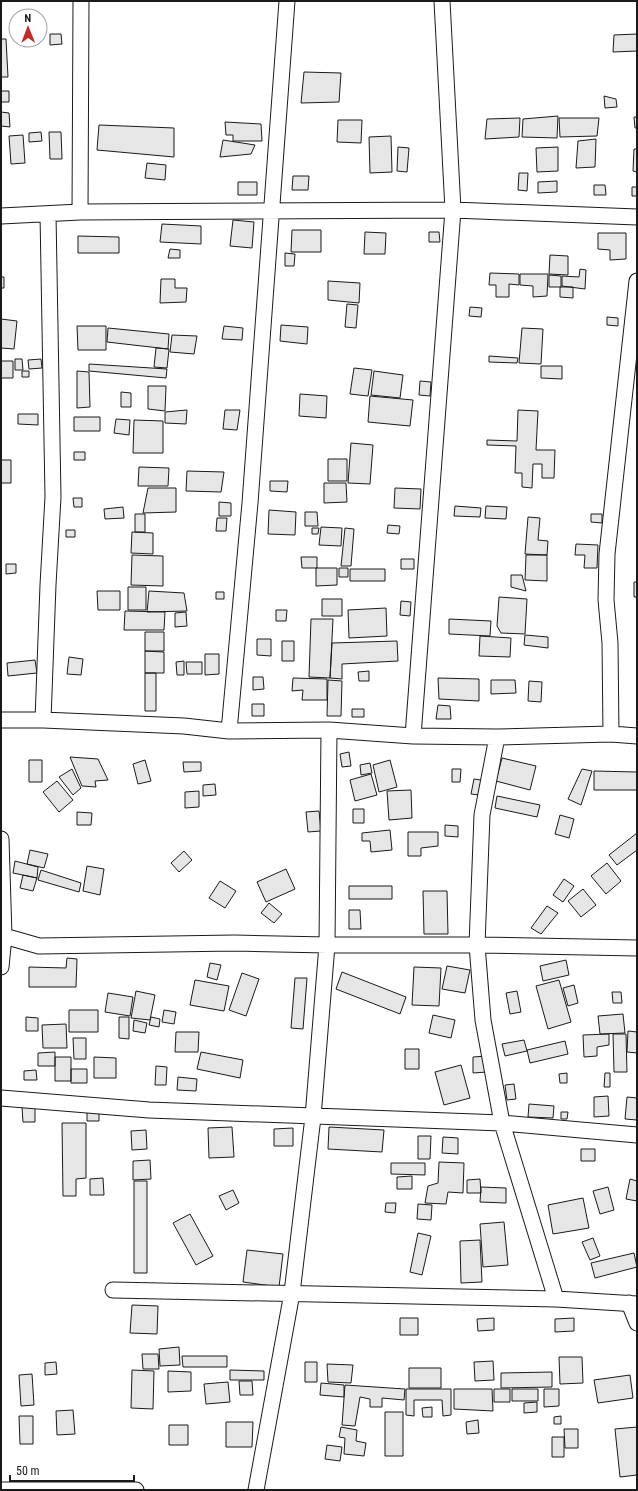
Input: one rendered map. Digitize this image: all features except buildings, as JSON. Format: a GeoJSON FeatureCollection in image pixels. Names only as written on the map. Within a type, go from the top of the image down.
{"type":"FeatureCollection","features":[{"type":"Feature","properties":{"kind":"street"},"geometry":{"type":"LineString","coordinates":[[80,212],[81,1]]}},
{"type":"Feature","properties":{"kind":"street"},"geometry":{"type":"LineString","coordinates":[[229,731],[250,503],[288,1]]}},
{"type":"Feature","properties":{"kind":"street"},"geometry":{"type":"LineString","coordinates":[[413,736],[453,210],[442,1]]}},
{"type":"Feature","properties":{"kind":"street"},"geometry":{"type":"LineString","coordinates":[[1,216],[80,212],[453,210],[637,217]]}},
{"type":"Feature","properties":{"kind":"street"},"geometry":{"type":"LineString","coordinates":[[43,720],[53,497],[48,214]]}},
{"type":"Feature","properties":{"kind":"street"},"geometry":{"type":"LineString","coordinates":[[611,734],[610,643],[606,600],[607,554],[637,281]]}},
{"type":"Feature","properties":{"kind":"street"},"geometry":{"type":"LineString","coordinates":[[1,720],[43,720],[184,726],[229,731],[329,730],[413,736],[497,737],[611,734],[637,736]]}},
{"type":"Feature","properties":{"kind":"street"},"geometry":{"type":"LineString","coordinates":[[256,1490],[292,1293],[313,1117],[327,945],[329,730]]}},
{"type":"Feature","properties":{"kind":"street"},"geometry":{"type":"LineString","coordinates":[[497,737],[482,815],[477,945],[483,1020],[502,1123],[556,1299]]}},
{"type":"Feature","properties":{"kind":"street"},"geometry":{"type":"LineString","coordinates":[[1,839],[4,936],[1,967]]}},
{"type":"Feature","properties":{"kind":"street"},"geometry":{"type":"LineString","coordinates":[[4,936],[38,946],[235,943],[637,948]]}},
{"type":"Feature","properties":{"kind":"street"},"geometry":{"type":"LineString","coordinates":[[1,1098],[149,1110],[502,1123],[637,1135]]}},
{"type":"Feature","properties":{"kind":"street"},"geometry":{"type":"LineString","coordinates":[[113,1290],[556,1299],[633,1304],[637,1323]]}},
{"type":"Feature","properties":{"kind":"street"},"geometry":{"type":"LineString","coordinates":[[1,1490],[136,1490]]}}]}
